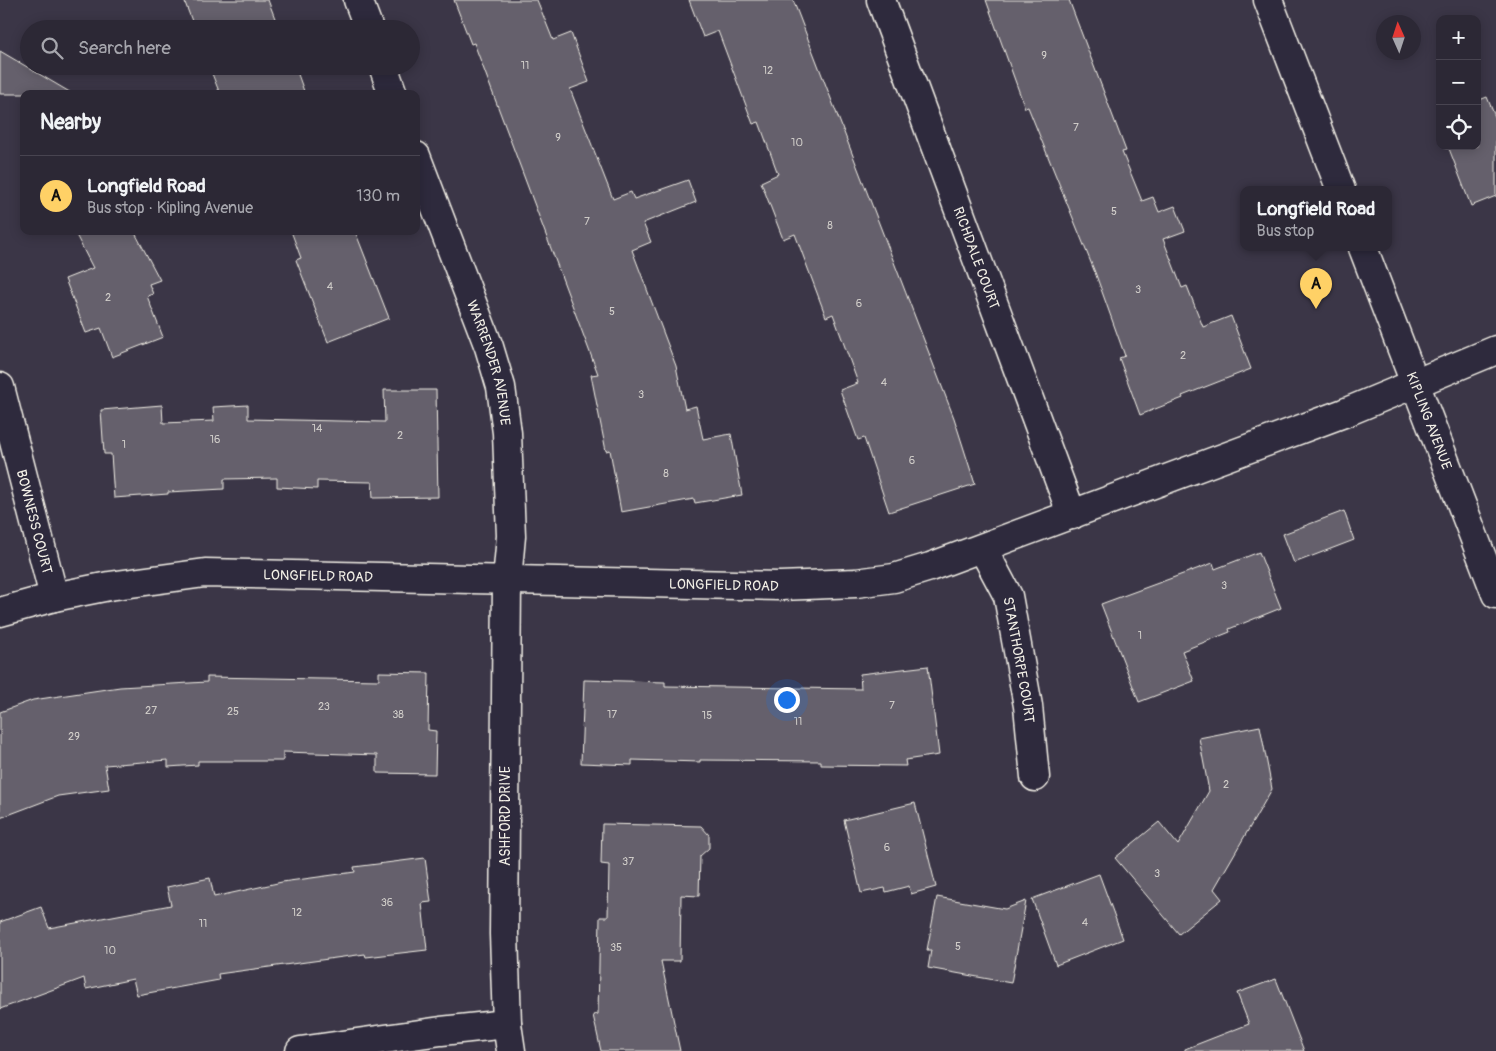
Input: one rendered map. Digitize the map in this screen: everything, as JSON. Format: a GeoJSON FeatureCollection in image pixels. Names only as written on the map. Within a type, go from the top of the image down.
{"type":"FeatureCollection","features":[{"type":"Feature","properties":{"kind":"street"},"geometry":{"type":"LineString","coordinates":[[358,0],[366,20]]}},
{"type":"Feature","properties":{"kind":"street","name":"RICHDALE COURT"},"geometry":{"type":"LineString","coordinates":[[881,0],[1072,515]]}},
{"type":"Feature","properties":{"kind":"street"},"geometry":{"type":"LineString","coordinates":[[1268,0],[1339,186]]}},
{"type":"Feature","properties":{"kind":"street"},"geometry":{"type":"LineString","coordinates":[[386,75],[392,90]]}},
{"type":"Feature","properties":{"kind":"street","name":"WARRENDER AVENUE"},"geometry":{"type":"LineString","coordinates":[[420,166],[489,347],[500,387],[508,433],[511,536],[507,580]]}},
{"type":"Feature","properties":{"kind":"street","name":"KIPLING AVENUE"},"geometry":{"type":"LineString","coordinates":[[1364,251],[1496,594]]}},
{"type":"Feature","properties":{"kind":"street","name":"LONGFIELD ROAD"},"geometry":{"type":"LineString","coordinates":[[0,612],[54,597],[109,586],[205,573],[780,586],[856,583],[894,578],[983,549],[1344,413],[1496,350]]}},
{"type":"Feature","properties":{"kind":"street","name":"BOWNESS COURT"},"geometry":{"type":"LineString","coordinates":[[0,387],[54,597]]}},
{"type":"Feature","properties":{"kind":"street","name":"STANTHORPE COURT"},"geometry":{"type":"LineString","coordinates":[[983,549],[1008,596],[1028,706],[1035,777]]}},
{"type":"Feature","properties":{"kind":"street","name":"ASHFORD DRIVE"},"geometry":{"type":"LineString","coordinates":[[507,580],[504,934],[507,1024],[511,1051]]}},
{"type":"Feature","properties":{"kind":"street"},"geometry":{"type":"LineString","coordinates":[[300,1051],[507,1024]]}},
{"type":"Feature","properties":{"kind":"building"},"geometry":{"type":"Polygon","coordinates":[[[184,0],[268,0],[276,20],[192,20],[184,0]]]}},
{"type":"Feature","properties":{"kind":"building"},"geometry":{"type":"Polygon","coordinates":[[[454,0],[537,0],[553,40],[571,33],[589,82],[570,89],[613,199],[631,192],[634,199],[688,180],[696,202],[643,223],[651,242],[632,250],[676,366],[685,409],[696,406],[703,439],[731,434],[742,495],[695,503],[694,499],[621,512],[610,450],[606,451],[591,375],[598,374],[474,43],[471,44],[454,0]]]}},
{"type":"Feature","properties":{"kind":"building"},"geometry":{"type":"Polygon","coordinates":[[[689,0],[793,0],[954,418],[975,484],[889,512],[864,438],[858,440],[840,390],[858,383],[833,314],[826,317],[795,234],[783,239],[761,182],[778,174],[759,122],[753,124],[718,31],[703,37],[689,0]]]}},
{"type":"Feature","properties":{"kind":"building"},"geometry":{"type":"Polygon","coordinates":[[[986,0],[1069,0],[1126,151],[1122,152],[1142,201],[1153,197],[1159,212],[1175,206],[1185,231],[1163,239],[1182,288],[1187,286],[1203,327],[1231,316],[1251,369],[1140,415],[1119,358],[1125,356],[1096,275],[1028,107],[1025,108],[986,0]]]}},
{"type":"Feature","properties":{"kind":"building"},"geometry":{"type":"Polygon","coordinates":[[[0,51],[20,63],[20,75],[41,75],[66,90],[20,90],[20,94],[0,94],[0,51]]]}},
{"type":"Feature","properties":{"kind":"building"},"geometry":{"type":"Polygon","coordinates":[[[213,75],[298,75],[304,90],[218,90],[213,75]]]}},
{"type":"Feature","properties":{"kind":"building"},"geometry":{"type":"Polygon","coordinates":[[[1487,97],[1496,119],[1496,196],[1471,206],[1450,150],[1481,150],[1481,99],[1487,97]]]}},
{"type":"Feature","properties":{"kind":"building"},"geometry":{"type":"Polygon","coordinates":[[[76,235],[136,235],[160,280],[149,284],[153,294],[147,296],[163,337],[112,357],[101,328],[86,333],[65,279],[93,268],[76,235]]]}},
{"type":"Feature","properties":{"kind":"building"},"geometry":{"type":"Polygon","coordinates":[[[292,235],[357,235],[389,318],[328,342],[296,260],[301,258],[292,235]]]}},
{"type":"Feature","properties":{"kind":"building"},"geometry":{"type":"Polygon","coordinates":[[[384,390],[436,390],[438,497],[373,498],[372,482],[317,481],[317,489],[277,487],[277,478],[224,479],[224,489],[168,492],[168,494],[114,498],[111,454],[104,454],[101,410],[162,405],[163,423],[214,421],[213,407],[248,405],[248,419],[385,422],[384,390]]]}},
{"type":"Feature","properties":{"kind":"building"},"geometry":{"type":"Polygon","coordinates":[[[1344,511],[1354,540],[1294,563],[1283,534],[1344,511]]]}},
{"type":"Feature","properties":{"kind":"building"},"geometry":{"type":"Polygon","coordinates":[[[1259,552],[1281,608],[1229,629],[1230,632],[1182,651],[1194,681],[1139,702],[1101,604],[1213,563],[1215,569],[1259,552]]]}},
{"type":"Feature","properties":{"kind":"building"},"geometry":{"type":"Polygon","coordinates":[[[928,666],[939,755],[905,760],[906,766],[821,765],[821,761],[700,760],[700,762],[632,760],[632,765],[581,763],[584,680],[665,682],[665,686],[861,689],[860,674],[928,666]]]}},
{"type":"Feature","properties":{"kind":"building"},"geometry":{"type":"Polygon","coordinates":[[[379,672],[429,673],[428,730],[436,731],[435,774],[377,773],[377,755],[283,752],[283,761],[198,761],[198,765],[168,767],[168,760],[105,765],[109,789],[58,796],[0,818],[0,712],[33,700],[120,687],[207,682],[207,677],[379,680],[379,672]]]}},
{"type":"Feature","properties":{"kind":"building"},"geometry":{"type":"Polygon","coordinates":[[[1260,726],[1272,789],[1214,889],[1222,899],[1179,934],[1115,858],[1159,822],[1178,845],[1209,791],[1199,738],[1260,726]]]}},
{"type":"Feature","properties":{"kind":"building"},"geometry":{"type":"Polygon","coordinates":[[[915,803],[936,887],[911,894],[909,886],[886,892],[885,888],[861,893],[844,820],[915,803]]]}},
{"type":"Feature","properties":{"kind":"building"},"geometry":{"type":"Polygon","coordinates":[[[602,824],[701,826],[709,835],[709,848],[700,856],[699,896],[681,895],[680,961],[661,961],[680,1051],[601,1051],[593,1015],[598,1014],[600,917],[608,917],[609,865],[601,864],[602,824]]]}},
{"type":"Feature","properties":{"kind":"building"},"geometry":{"type":"Polygon","coordinates":[[[425,858],[431,902],[422,903],[427,950],[366,957],[365,954],[218,974],[219,980],[137,995],[133,979],[86,989],[84,978],[0,1009],[0,922],[41,907],[49,928],[171,905],[167,887],[210,878],[214,897],[282,882],[355,872],[354,867],[425,858]]]}},
{"type":"Feature","properties":{"kind":"building"},"geometry":{"type":"Polygon","coordinates":[[[1099,874],[1123,939],[1056,965],[1032,899],[1099,874]]]}},
{"type":"Feature","properties":{"kind":"building"},"geometry":{"type":"Polygon","coordinates":[[[937,897],[1005,909],[1026,901],[1011,983],[928,968],[931,950],[927,950],[937,897]]]}},
{"type":"Feature","properties":{"kind":"building"},"geometry":{"type":"Polygon","coordinates":[[[1276,979],[1304,1051],[1185,1051],[1185,1049],[1249,1024],[1237,993],[1276,979]]]}},
{"type":"Feature","properties":{"kind":"place","name":"Longfield Road"},"geometry":{"type":"Point","coordinates":[1316,309]}}]}
